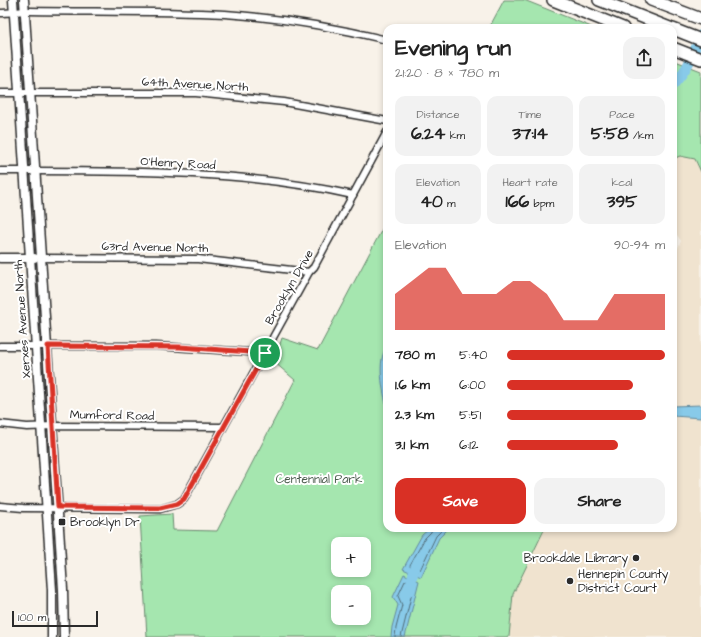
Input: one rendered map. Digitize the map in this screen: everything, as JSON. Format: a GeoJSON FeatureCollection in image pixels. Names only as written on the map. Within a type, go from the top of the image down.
{"type":"FeatureCollection","features":[{"type":"Feature","properties":{"kind":"highway"},"geometry":{"type":"LineString","coordinates":[[554,0],[613,24]]}},
{"type":"Feature","properties":{"kind":"highway"},"geometry":{"type":"LineString","coordinates":[[599,0],[660,24]]}},
{"type":"Feature","properties":{"kind":"highway"},"geometry":{"type":"LineString","coordinates":[[651,0],[699,18]]}},
{"type":"Feature","properties":{"kind":"highway"},"geometry":{"type":"LineString","coordinates":[[677,31],[701,40]]}},
{"type":"Feature","properties":{"kind":"highway"},"geometry":{"type":"LineString","coordinates":[[677,49],[701,59]]}},
{"type":"Feature","properties":{"kind":"street","name":"Xerxes Avenue North"},"geometry":{"type":"LineString","coordinates":[[13,0],[47,508],[52,590],[52,637]]}},
{"type":"Feature","properties":{"kind":"street","name":"Xerxes Avenue North"},"geometry":{"type":"LineString","coordinates":[[24,0],[48,346],[63,589],[64,637]]}},
{"type":"Feature","properties":{"kind":"street"},"geometry":{"type":"LineString","coordinates":[[0,13],[25,11],[171,12],[252,16],[324,26],[383,39]]}},
{"type":"Feature","properties":{"kind":"street","name":"64th Avenue North"},"geometry":{"type":"LineString","coordinates":[[0,93],[196,93],[225,95],[284,102],[383,120]]}},
{"type":"Feature","properties":{"kind":"street","name":"Brooklyn Drive"},"geometry":{"type":"LineString","coordinates":[[0,506],[47,508],[160,508],[177,504],[184,499],[383,139]]}},
{"type":"Feature","properties":{"kind":"street","name":"O'Henry Road"},"geometry":{"type":"LineString","coordinates":[[0,171],[153,173],[242,178],[335,191],[353,195]]}},
{"type":"Feature","properties":{"kind":"street","name":"63rd Avenue North"},"geometry":{"type":"LineString","coordinates":[[0,258],[198,259],[309,272]]}},
{"type":"Feature","properties":{"kind":"street"},"geometry":{"type":"LineString","coordinates":[[0,346],[174,346],[265,353]]}},
{"type":"Feature","properties":{"kind":"street","name":"Mumford Road"},"geometry":{"type":"LineString","coordinates":[[0,424],[27,427],[223,427]]}},
{"type":"Feature","properties":{"kind":"shaded area"},"geometry":{"type":"Polygon","coordinates":[[[680,156],[695,159],[701,172],[701,637],[509,637],[513,594],[543,532],[677,532],[677,250],[681,241],[677,235],[677,157],[680,156]]]}},
{"type":"Feature","properties":{"kind":"green space"},"geometry":{"type":"Polygon","coordinates":[[[504,0],[524,0],[584,24],[491,24],[504,0]]]}},
{"type":"Feature","properties":{"kind":"green space"},"geometry":{"type":"Polygon","coordinates":[[[677,62],[701,71],[701,172],[695,159],[680,156],[677,157],[677,62]]]}},
{"type":"Feature","properties":{"kind":"green space","name":"Centennial Park"},"geometry":{"type":"Polygon","coordinates":[[[383,228],[383,532],[543,532],[513,594],[509,637],[147,637],[140,516],[172,514],[173,530],[217,531],[295,380],[274,362],[282,338],[318,350],[383,228]]]}},
{"type":"Feature","properties":{"kind":"water"},"geometry":{"type":"Polygon","coordinates":[[[383,356],[383,390],[381,376],[383,356]]]}},
{"type":"Feature","properties":{"kind":"water"},"geometry":{"type":"Polygon","coordinates":[[[701,405],[701,418],[677,416],[677,406],[701,405]]]}},
{"type":"Feature","properties":{"kind":"water"},"geometry":{"type":"Polygon","coordinates":[[[425,532],[445,532],[439,538],[421,577],[403,569],[422,535],[425,532]]]}},
{"type":"Feature","properties":{"kind":"water"},"geometry":{"type":"Polygon","coordinates":[[[404,574],[419,581],[405,637],[391,637],[398,605],[393,597],[404,574]]]}},
{"type":"Feature","properties":{"kind":"waterway"},"geometry":{"type":"LineString","coordinates":[[677,80],[687,67],[701,35]]}},
{"type":"Feature","properties":{"kind":"waterway"},"geometry":{"type":"LineString","coordinates":[[409,591],[414,570],[418,561]]}},
{"type":"Feature","properties":{"kind":"place","name":"Brooklyn Dr"},"geometry":{"type":"Point","coordinates":[62,522]}},
{"type":"Feature","properties":{"kind":"place","name":"Brookdale Library"},"geometry":{"type":"Point","coordinates":[636,558]}},
{"type":"Feature","properties":{"kind":"place","name":"Hennepin County District Court"},"geometry":{"type":"Point","coordinates":[570,581]}},
{"type":"Feature","properties":{"kind":"route"},"geometry":{"type":"LineString","coordinates":[[48,346],[156,346],[265,353],[184,499],[177,504],[160,508],[58,507],[48,346]]}}]}
